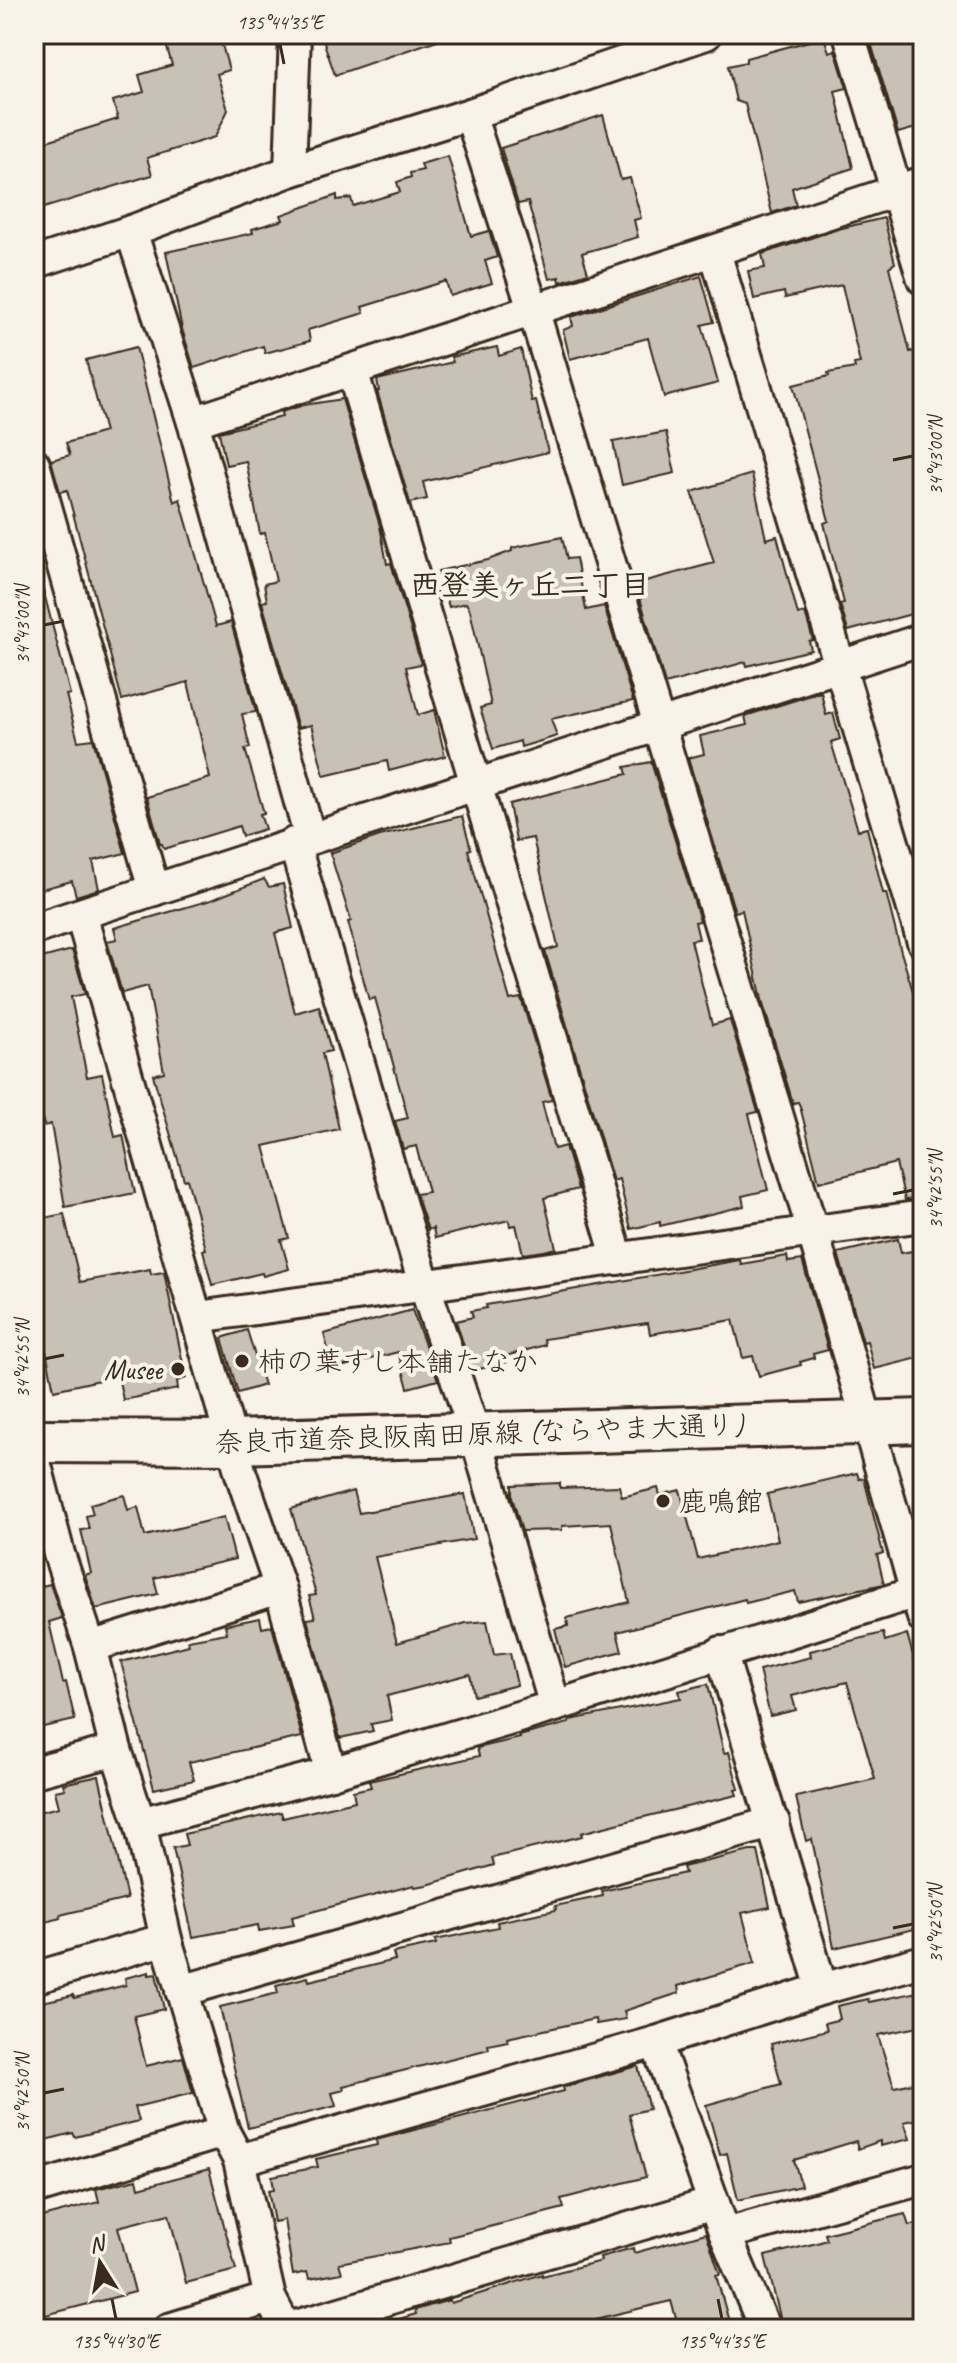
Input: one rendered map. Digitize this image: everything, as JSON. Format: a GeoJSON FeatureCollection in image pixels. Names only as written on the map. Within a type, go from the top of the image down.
{"type":"FeatureCollection","features":[{"type":"Feature","properties":{"kind":"street"},"geometry":{"type":"LineString","coordinates":[[290,171],[295,34]]}},
{"type":"Feature","properties":{"kind":"street"},"geometry":{"type":"LineString","coordinates":[[34,263],[131,231],[290,171],[706,34]]}},
{"type":"Feature","properties":{"kind":"street"},"geometry":{"type":"LineString","coordinates":[[849,34],[910,187],[923,279]]}},
{"type":"Feature","properties":{"kind":"street"},"geometry":{"type":"LineString","coordinates":[[140,1823],[331,1773],[721,1652],[920,1600],[813,1232],[533,309],[470,114]]}},
{"type":"Feature","properties":{"kind":"street"},"geometry":{"type":"LineString","coordinates":[[193,422],[910,187]]}},
{"type":"Feature","properties":{"kind":"street"},"geometry":{"type":"LineString","coordinates":[[131,231],[193,422],[302,840],[425,1287],[475,1434],[555,1706]]}},
{"type":"Feature","properties":{"kind":"street"},"geometry":{"type":"LineString","coordinates":[[715,252],[923,942]]}},
{"type":"Feature","properties":{"kind":"street"},"geometry":{"type":"LineString","coordinates":[[352,370],[618,1259]]}},
{"type":"Feature","properties":{"kind":"street"},"geometry":{"type":"LineString","coordinates":[[34,464],[154,890]]}},
{"type":"Feature","properties":{"kind":"street"},"geometry":{"type":"LineString","coordinates":[[34,929],[923,639]]}},
{"type":"Feature","properties":{"kind":"street"},"geometry":{"type":"LineString","coordinates":[[81,915],[233,1442],[280,1588],[331,1773]]}},
{"type":"Feature","properties":{"kind":"street"},"geometry":{"type":"LineString","coordinates":[[198,1317],[923,1216]]}},
{"type":"Feature","properties":{"kind":"street","name":"奈良市道奈良阪南田原線 (ならやま大通り)"},"geometry":{"type":"LineString","coordinates":[[34,1441],[233,1442],[923,1421]]}},
{"type":"Feature","properties":{"kind":"street"},"geometry":{"type":"LineString","coordinates":[[34,1458],[47,1558],[90,1647],[116,1750],[140,1823],[166,1939],[224,2132],[239,2160],[270,2298],[286,2329],[714,2203]]}},
{"type":"Feature","properties":{"kind":"street"},"geometry":{"type":"LineString","coordinates":[[90,1647],[280,1588]]}},
{"type":"Feature","properties":{"kind":"street"},"geometry":{"type":"LineString","coordinates":[[721,1652],[822,1989]]}},
{"type":"Feature","properties":{"kind":"street"},"geometry":{"type":"LineString","coordinates":[[34,1772],[116,1750]]}},
{"type":"Feature","properties":{"kind":"street"},"geometry":{"type":"LineString","coordinates":[[181,1991],[774,1822]]}},
{"type":"Feature","properties":{"kind":"street"},"geometry":{"type":"LineString","coordinates":[[34,1978],[166,1939]]}},
{"type":"Feature","properties":{"kind":"street"},"geometry":{"type":"LineString","coordinates":[[239,2160],[656,2042],[822,1989],[923,1961]]}},
{"type":"Feature","properties":{"kind":"street"},"geometry":{"type":"LineString","coordinates":[[656,2042],[725,2234],[765,2329]]}},
{"type":"Feature","properties":{"kind":"street"},"geometry":{"type":"LineString","coordinates":[[34,2189],[224,2132]]}},
{"type":"Feature","properties":{"kind":"street"},"geometry":{"type":"LineString","coordinates":[[725,2234],[923,2179]]}},
{"type":"Feature","properties":{"kind":"street"},"geometry":{"type":"LineString","coordinates":[[169,2329],[270,2298]]}},
{"type":"Feature","properties":{"kind":"building"},"geometry":{"type":"Polygon","coordinates":[[[163,34],[219,34],[229,70],[217,74],[228,110],[215,137],[147,158],[152,175],[34,211],[34,145],[118,119],[113,101],[144,92],[139,75],[172,65],[163,34]]]}},
{"type":"Feature","properties":{"kind":"building"},"geometry":{"type":"Polygon","coordinates":[[[321,34],[443,34],[443,38],[335,75],[321,34]]]}},
{"type":"Feature","properties":{"kind":"building"},"geometry":{"type":"Polygon","coordinates":[[[874,34],[923,34],[923,126],[898,133],[871,43],[876,42],[874,34]]]}},
{"type":"Feature","properties":{"kind":"building"},"geometry":{"type":"Polygon","coordinates":[[[824,37],[829,52],[835,50],[847,88],[835,91],[853,168],[792,188],[796,205],[772,213],[745,104],[736,101],[728,66],[746,62],[746,58],[824,37]]]}},
{"type":"Feature","properties":{"kind":"building"},"geometry":{"type":"Polygon","coordinates":[[[603,115],[621,180],[630,178],[641,218],[634,220],[638,237],[582,253],[588,273],[560,282],[559,277],[549,279],[528,202],[518,204],[501,148],[603,115]]]}},
{"type":"Feature","properties":{"kind":"building"},"geometry":{"type":"Polygon","coordinates":[[[448,156],[471,236],[489,231],[497,257],[485,261],[492,283],[450,296],[446,281],[362,307],[364,313],[308,330],[310,341],[265,353],[263,346],[194,368],[182,329],[166,252],[253,233],[252,229],[283,220],[281,215],[337,195],[337,200],[351,198],[353,206],[400,192],[397,182],[411,177],[410,173],[423,170],[421,164],[448,156]]]}},
{"type":"Feature","properties":{"kind":"building"},"geometry":{"type":"Polygon","coordinates":[[[884,218],[895,263],[889,267],[910,352],[923,349],[923,611],[848,631],[824,523],[829,521],[793,385],[855,368],[854,364],[860,363],[842,285],[785,298],[784,292],[754,299],[748,271],[765,268],[762,254],[838,229],[884,218]]]}},
{"type":"Feature","properties":{"kind":"building"},"geometry":{"type":"Polygon","coordinates":[[[701,276],[714,322],[702,325],[718,383],[664,397],[648,338],[570,359],[563,330],[573,326],[571,317],[701,276]]]}},
{"type":"Feature","properties":{"kind":"building"},"geometry":{"type":"Polygon","coordinates":[[[136,347],[174,502],[180,499],[216,626],[231,622],[256,712],[242,714],[250,748],[245,749],[264,813],[260,814],[265,829],[242,836],[239,826],[164,849],[147,797],[210,778],[188,682],[122,700],[67,490],[60,492],[51,460],[70,455],[66,443],[105,432],[86,360],[136,347]]]}},
{"type":"Feature","properties":{"kind":"building"},"geometry":{"type":"Polygon","coordinates":[[[497,347],[499,356],[521,349],[532,402],[536,401],[548,452],[423,482],[427,499],[410,503],[377,391],[377,380],[453,362],[451,357],[497,347]]]}},
{"type":"Feature","properties":{"kind":"building"},"geometry":{"type":"Polygon","coordinates":[[[342,399],[380,526],[387,564],[391,563],[421,664],[406,667],[418,715],[434,710],[445,756],[389,771],[387,761],[324,776],[311,725],[298,728],[262,602],[267,601],[264,584],[276,581],[265,533],[260,534],[246,461],[226,465],[219,432],[282,417],[281,412],[304,405],[342,399]]]}},
{"type":"Feature","properties":{"kind":"building"},"geometry":{"type":"Polygon","coordinates":[[[666,432],[675,473],[622,485],[613,442],[666,432]]]}},
{"type":"Feature","properties":{"kind":"building"},"geometry":{"type":"Polygon","coordinates":[[[752,474],[766,539],[777,536],[798,615],[805,613],[813,640],[809,641],[811,650],[747,666],[746,662],[665,684],[638,583],[714,563],[692,492],[752,474]]]}},
{"type":"Feature","properties":{"kind":"building"},"geometry":{"type":"Polygon","coordinates":[[[562,537],[567,559],[576,558],[586,610],[604,606],[633,701],[551,719],[557,736],[521,747],[520,741],[493,749],[480,708],[491,705],[470,610],[466,603],[449,607],[438,571],[488,560],[512,551],[512,548],[562,537]]]}},
{"type":"Feature","properties":{"kind":"building"},"geometry":{"type":"Polygon","coordinates":[[[43,589],[70,694],[66,695],[78,741],[93,739],[125,853],[93,861],[99,889],[76,896],[72,881],[34,891],[34,591],[43,589]]]}},
{"type":"Feature","properties":{"kind":"building"},"geometry":{"type":"Polygon","coordinates":[[[821,692],[826,715],[833,713],[840,739],[831,742],[858,830],[867,828],[883,893],[886,893],[923,1024],[923,1198],[905,1200],[896,1163],[819,1182],[800,1106],[798,1102],[793,1103],[763,1004],[742,910],[735,912],[688,758],[704,754],[700,736],[747,725],[745,716],[821,692]]]}},
{"type":"Feature","properties":{"kind":"building"},"geometry":{"type":"Polygon","coordinates":[[[651,762],[700,921],[695,922],[699,939],[691,940],[712,1025],[730,1020],[758,1112],[749,1114],[768,1190],[742,1196],[744,1206],[660,1226],[660,1222],[631,1229],[619,1179],[613,1181],[545,951],[558,947],[533,838],[516,841],[509,804],[627,774],[625,767],[651,762]]]}},
{"type":"Feature","properties":{"kind":"building"},"geometry":{"type":"Polygon","coordinates":[[[462,816],[471,849],[468,850],[510,1000],[521,998],[552,1100],[542,1102],[554,1149],[565,1146],[578,1189],[544,1198],[556,1248],[544,1251],[523,1254],[516,1225],[510,1226],[509,1220],[435,1238],[433,1228],[428,1230],[416,1194],[428,1192],[416,1146],[403,1149],[395,1121],[408,1118],[375,998],[369,1000],[348,922],[351,921],[330,853],[380,836],[462,816]]]}},
{"type":"Feature","properties":{"kind":"building"},"geometry":{"type":"Polygon","coordinates":[[[264,879],[269,887],[283,884],[293,928],[275,933],[295,1013],[319,1006],[331,1051],[322,1053],[339,1129],[264,1146],[289,1238],[281,1240],[289,1269],[212,1285],[203,1250],[206,1249],[187,1179],[184,1180],[153,1075],[164,1072],[148,986],[122,993],[107,941],[117,939],[114,928],[211,900],[264,879]]]}},
{"type":"Feature","properties":{"kind":"building"},"geometry":{"type":"Polygon","coordinates":[[[72,950],[85,994],[71,997],[87,1077],[102,1074],[115,1137],[123,1135],[135,1193],[65,1207],[51,1124],[44,1126],[34,1078],[34,960],[72,950]]]}},
{"type":"Feature","properties":{"kind":"building"},"geometry":{"type":"Polygon","coordinates":[[[64,1214],[80,1282],[150,1269],[151,1274],[164,1272],[186,1378],[177,1381],[178,1389],[123,1400],[118,1376],[54,1390],[41,1326],[34,1327],[34,1220],[64,1214]]]}},
{"type":"Feature","properties":{"kind":"building"},"geometry":{"type":"Polygon","coordinates":[[[898,1239],[901,1253],[923,1249],[923,1357],[874,1369],[867,1341],[863,1342],[838,1253],[898,1239]]]}},
{"type":"Feature","properties":{"kind":"building"},"geometry":{"type":"Polygon","coordinates":[[[787,1256],[788,1262],[802,1260],[828,1350],[813,1354],[814,1358],[800,1362],[801,1365],[759,1376],[753,1356],[743,1358],[733,1320],[650,1334],[648,1323],[544,1339],[545,1345],[506,1356],[507,1362],[472,1371],[456,1321],[473,1317],[471,1311],[487,1308],[486,1305],[740,1260],[741,1264],[787,1256]]]}},
{"type":"Feature","properties":{"kind":"building"},"geometry":{"type":"Polygon","coordinates":[[[412,1310],[438,1380],[408,1388],[398,1352],[333,1369],[324,1334],[412,1310]]]}},
{"type":"Feature","properties":{"kind":"building"},"geometry":{"type":"Polygon","coordinates":[[[247,1330],[264,1385],[238,1393],[222,1338],[247,1330]]]}},
{"type":"Feature","properties":{"kind":"building"},"geometry":{"type":"Polygon","coordinates":[[[857,1473],[859,1479],[864,1478],[883,1553],[877,1555],[884,1584],[798,1602],[795,1591],[746,1603],[745,1599],[617,1632],[622,1651],[565,1667],[555,1629],[568,1626],[567,1618],[629,1602],[611,1523],[562,1526],[562,1530],[522,1531],[512,1497],[512,1485],[560,1483],[560,1488],[619,1486],[622,1497],[658,1488],[660,1495],[680,1490],[698,1559],[778,1540],[767,1494],[857,1473]]]}},
{"type":"Feature","properties":{"kind":"building"},"geometry":{"type":"Polygon","coordinates":[[[353,1491],[359,1513],[465,1494],[474,1539],[375,1557],[397,1643],[466,1623],[487,1621],[494,1655],[510,1653],[517,1685],[474,1696],[470,1674],[387,1696],[392,1720],[371,1724],[373,1731],[340,1738],[307,1619],[315,1618],[309,1596],[316,1595],[291,1509],[353,1491]]]}},
{"type":"Feature","properties":{"kind":"building"},"geometry":{"type":"Polygon","coordinates":[[[124,1495],[128,1510],[138,1507],[145,1536],[224,1517],[235,1559],[154,1578],[158,1594],[96,1609],[85,1575],[91,1573],[81,1530],[89,1529],[86,1516],[93,1514],[90,1504],[124,1495]]]}},
{"type":"Feature","properties":{"kind":"building"},"geometry":{"type":"Polygon","coordinates":[[[50,1584],[62,1618],[49,1622],[75,1720],[34,1729],[34,1588],[50,1584]]]}},
{"type":"Feature","properties":{"kind":"building"},"geometry":{"type":"Polygon","coordinates":[[[260,1618],[262,1628],[272,1626],[302,1737],[189,1762],[194,1780],[154,1789],[121,1662],[189,1645],[188,1640],[227,1633],[225,1625],[260,1618]]]}},
{"type":"Feature","properties":{"kind":"building"},"geometry":{"type":"Polygon","coordinates":[[[883,1633],[885,1641],[907,1634],[923,1691],[923,1927],[834,1948],[812,1839],[806,1841],[796,1797],[875,1779],[847,1682],[792,1696],[796,1710],[770,1716],[759,1670],[811,1657],[810,1651],[883,1633]]]}},
{"type":"Feature","properties":{"kind":"building"},"geometry":{"type":"Polygon","coordinates":[[[708,1684],[724,1753],[729,1752],[739,1789],[735,1790],[737,1795],[492,1858],[494,1865],[427,1885],[414,1885],[292,1917],[294,1925],[259,1931],[258,1925],[193,1937],[173,1848],[187,1845],[184,1834],[281,1812],[283,1818],[355,1801],[353,1791],[371,1787],[369,1781],[479,1756],[477,1748],[520,1738],[569,1723],[570,1720],[681,1698],[679,1691],[708,1684]]]}},
{"type":"Feature","properties":{"kind":"building"},"geometry":{"type":"Polygon","coordinates":[[[99,1776],[127,1899],[60,1915],[61,1918],[34,1925],[34,1813],[59,1807],[55,1791],[65,1789],[63,1784],[99,1776]]]}},
{"type":"Feature","properties":{"kind":"building"},"geometry":{"type":"Polygon","coordinates":[[[758,1851],[770,1907],[742,1913],[755,1963],[678,1986],[679,1993],[624,2011],[626,2019],[596,2024],[595,2019],[507,2038],[508,2041],[488,2045],[489,2049],[343,2086],[344,2090],[332,2093],[336,2106],[248,2128],[220,2007],[278,1993],[276,1985],[308,1977],[309,1981],[395,1960],[393,1953],[436,1944],[435,1940],[498,1927],[497,1922],[556,1910],[555,1906],[603,1896],[602,1891],[685,1873],[683,1867],[758,1851]]]}},
{"type":"Feature","properties":{"kind":"building"},"geometry":{"type":"Polygon","coordinates":[[[149,1972],[149,1975],[156,1974],[164,2009],[134,2016],[146,2066],[183,2057],[193,2093],[135,2107],[139,2121],[75,2137],[73,2133],[34,2143],[34,2004],[126,1985],[125,1978],[149,1972]]]}},
{"type":"Feature","properties":{"kind":"building"},"geometry":{"type":"Polygon","coordinates":[[[923,1991],[923,2026],[878,2035],[894,2087],[923,2081],[923,2118],[904,2122],[910,2139],[880,2146],[880,2141],[858,2149],[856,2141],[794,2160],[801,2186],[738,2200],[727,2153],[720,2155],[706,2105],[781,2084],[771,2044],[827,2030],[825,2023],[840,2019],[837,2006],[923,1991]]]}},
{"type":"Feature","properties":{"kind":"building"},"geometry":{"type":"Polygon","coordinates":[[[638,2066],[649,2109],[629,2114],[646,2177],[561,2199],[564,2208],[449,2237],[450,2242],[339,2263],[342,2273],[309,2279],[307,2272],[293,2275],[284,2220],[274,2222],[268,2190],[274,2189],[272,2176],[318,2167],[316,2159],[377,2145],[376,2140],[564,2091],[563,2087],[638,2066]]]}},
{"type":"Feature","properties":{"kind":"building"},"geometry":{"type":"Polygon","coordinates":[[[209,2169],[236,2270],[186,2283],[169,2214],[118,2227],[135,2292],[34,2318],[34,2219],[99,2202],[96,2189],[137,2179],[139,2188],[209,2169]]]}},
{"type":"Feature","properties":{"kind":"building"},"geometry":{"type":"Polygon","coordinates":[[[905,2214],[909,2226],[923,2222],[923,2329],[783,2329],[765,2256],[827,2240],[825,2234],[905,2214]]]}},
{"type":"Feature","properties":{"kind":"building"},"geometry":{"type":"Polygon","coordinates":[[[706,2233],[720,2274],[716,2275],[731,2329],[679,2329],[671,2301],[596,2319],[599,2329],[385,2329],[385,2323],[416,2314],[415,2310],[450,2300],[451,2303],[542,2274],[601,2261],[600,2257],[633,2248],[634,2253],[706,2233]]]}},
{"type":"Feature","properties":{"kind":"place","name":"柿の葉すし本舗たなか"},"geometry":{"type":"Point","coordinates":[242,1361]}},
{"type":"Feature","properties":{"kind":"place","name":"Musee"},"geometry":{"type":"Point","coordinates":[178,1369]}},
{"type":"Feature","properties":{"kind":"place","name":"鹿鳴館"},"geometry":{"type":"Point","coordinates":[663,1501]}},
{"type":"Feature","properties":{"kind":"district","name":"西登美ヶ丘二丁目"},"geometry":{"type":"Point","coordinates":[530,585]}}]}
